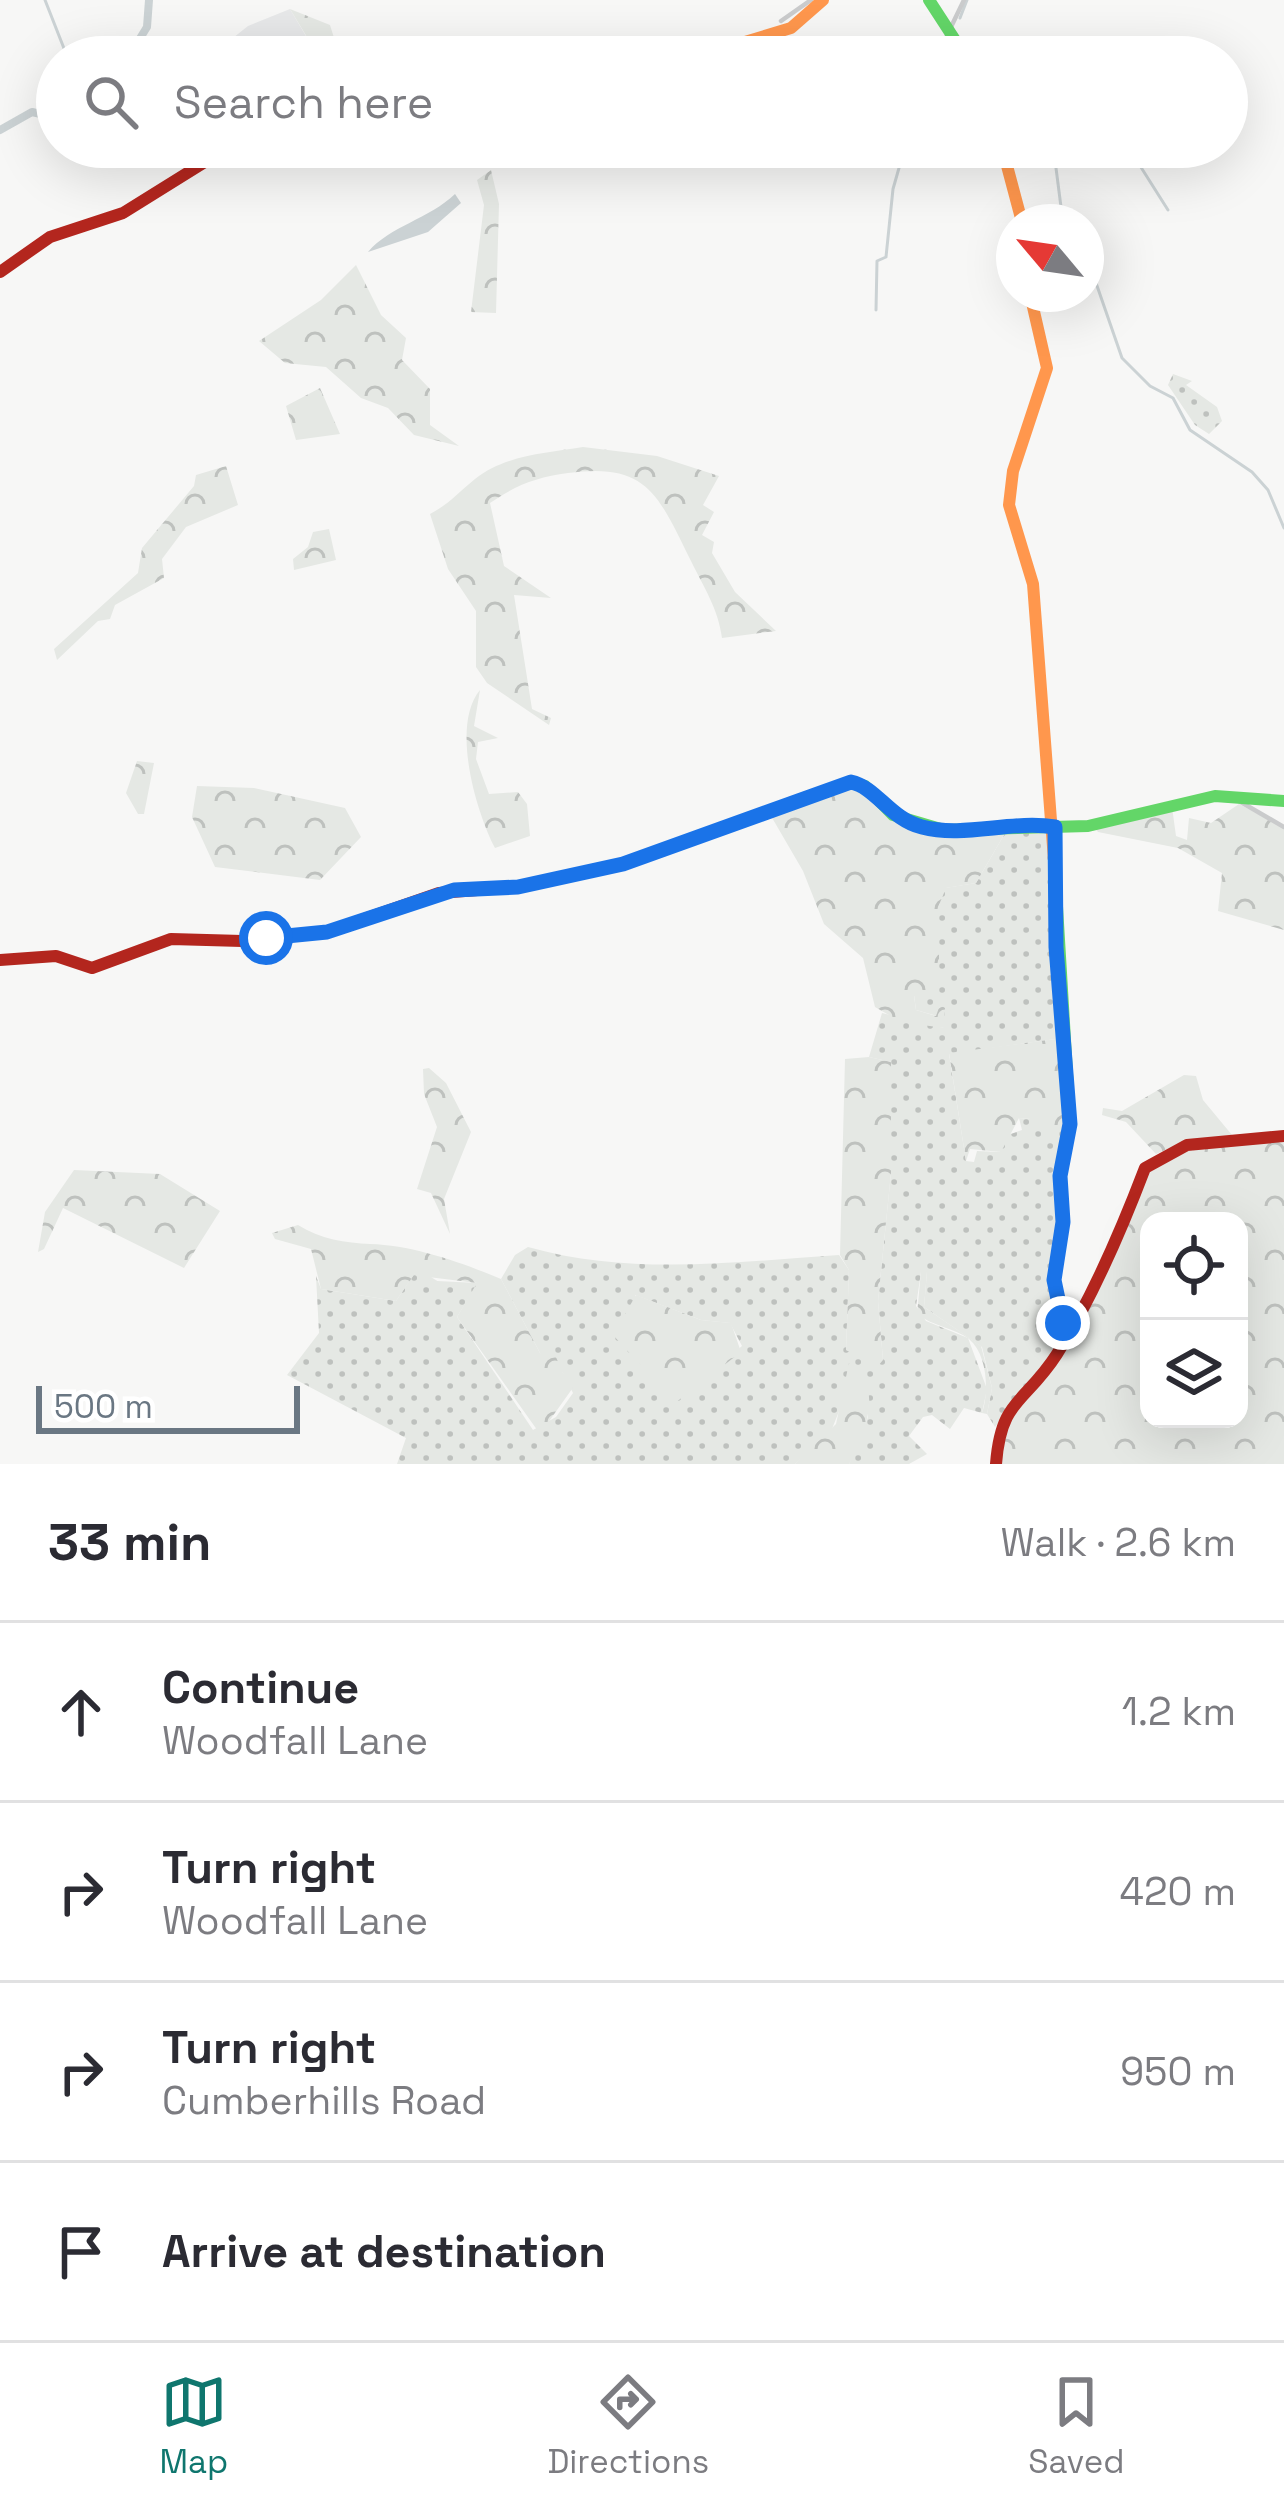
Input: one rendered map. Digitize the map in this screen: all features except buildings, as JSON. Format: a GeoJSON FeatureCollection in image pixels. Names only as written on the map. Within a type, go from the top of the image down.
{"type":"FeatureCollection","features":[{"type":"Feature","properties":{"kind":"street"},"geometry":{"type":"LineString","coordinates":[[782,21],[811,0]]}},
{"type":"Feature","properties":{"kind":"street"},"geometry":{"type":"LineString","coordinates":[[765,36],[791,28],[823,0]]}},
{"type":"Feature","properties":{"kind":"street"},"geometry":{"type":"LineString","coordinates":[[929,0],[956,36]]}},
{"type":"Feature","properties":{"kind":"street"},"geometry":{"type":"LineString","coordinates":[[951,27],[964,0]]}},
{"type":"Feature","properties":{"kind":"street"},"geometry":{"type":"LineString","coordinates":[[0,272],[50,237],[123,213],[195,168]]}},
{"type":"Feature","properties":{"kind":"street"},"geometry":{"type":"LineString","coordinates":[[1008,168],[1017,204]]}},
{"type":"Feature","properties":{"kind":"street"},"geometry":{"type":"LineString","coordinates":[[1034,312],[1047,368],[1013,471],[1010,505],[1033,584],[1055,827],[1056,947],[1070,1124],[1060,1176],[1063,1222],[1054,1280],[1068,1334]]}},
{"type":"Feature","properties":{"kind":"street"},"geometry":{"type":"LineString","coordinates":[[0,960],[56,956],[92,968],[171,938],[242,941],[327,932],[454,890],[518,887],[623,864],[851,782],[865,786],[888,812],[926,829],[1088,826],[1198,799],[1284,801]]}},
{"type":"Feature","properties":{"kind":"street"},"geometry":{"type":"LineString","coordinates":[[1239,801],[1284,826]]}},
{"type":"Feature","properties":{"kind":"street"},"geometry":{"type":"LineString","coordinates":[[996,1464],[999,1422],[1044,1372],[1068,1334],[1130,1210],[1144,1168],[1187,1145],[1284,1136]]}},
{"type":"Feature","properties":{"kind":"shaded area"},"geometry":{"type":"Polygon","coordinates":[[[290,9],[306,36],[235,36],[290,9]]]}},
{"type":"Feature","properties":{"kind":"shaded area"},"geometry":{"type":"Polygon","coordinates":[[[455,194],[461,203],[428,232],[368,252],[387,235],[455,194]]]}},
{"type":"Feature","properties":{"kind":"green space"},"geometry":{"type":"Polygon","coordinates":[[[290,9],[330,25],[333,36],[306,36],[290,9]]]}},
{"type":"Feature","properties":{"kind":"green space"},"geometry":{"type":"Polygon","coordinates":[[[491,170],[499,204],[496,313],[471,312],[484,205],[477,180],[491,170]]]}},
{"type":"Feature","properties":{"kind":"green space"},"geometry":{"type":"Polygon","coordinates":[[[356,265],[381,315],[406,338],[402,360],[430,389],[430,425],[459,446],[414,435],[388,408],[361,398],[326,367],[285,363],[259,341],[321,300],[356,265]]]}},
{"type":"Feature","properties":{"kind":"green space"},"geometry":{"type":"Polygon","coordinates":[[[1173,374],[1192,381],[1186,385],[1217,407],[1222,421],[1209,434],[1195,425],[1168,385],[1173,374]]]}},
{"type":"Feature","properties":{"kind":"green space"},"geometry":{"type":"Polygon","coordinates":[[[320,388],[340,434],[296,440],[286,406],[320,388]]]}},
{"type":"Feature","properties":{"kind":"green space"},"geometry":{"type":"Polygon","coordinates":[[[583,447],[657,456],[719,476],[703,505],[714,512],[702,535],[714,542],[712,553],[735,592],[776,631],[722,638],[710,598],[669,518],[647,488],[633,479],[595,471],[527,483],[490,503],[504,566],[551,598],[514,595],[532,709],[551,718],[549,725],[487,683],[476,667],[476,611],[448,569],[430,514],[499,465],[583,447]]]}},
{"type":"Feature","properties":{"kind":"green space"},"geometry":{"type":"Polygon","coordinates":[[[226,466],[238,505],[186,527],[162,559],[164,578],[115,605],[110,619],[98,621],[57,660],[54,649],[138,573],[142,548],[194,486],[196,475],[226,466]]]}},
{"type":"Feature","properties":{"kind":"green space"},"geometry":{"type":"Polygon","coordinates":[[[329,529],[336,560],[294,570],[293,559],[308,547],[313,532],[329,529]]]}},
{"type":"Feature","properties":{"kind":"green space"},"geometry":{"type":"Polygon","coordinates":[[[480,690],[474,726],[498,738],[478,742],[476,759],[489,794],[518,792],[527,804],[530,836],[495,848],[474,793],[467,747],[471,706],[480,690]]]}},
{"type":"Feature","properties":{"kind":"green space"},"geometry":{"type":"Polygon","coordinates":[[[137,761],[154,763],[144,814],[138,814],[126,793],[137,761]]]}},
{"type":"Feature","properties":{"kind":"green space"},"geometry":{"type":"Polygon","coordinates":[[[847,785],[893,817],[921,827],[949,831],[1008,828],[976,883],[946,888],[939,905],[939,998],[914,996],[916,1010],[936,1016],[940,1005],[945,1008],[944,1028],[901,1022],[875,1007],[863,958],[824,924],[803,871],[771,816],[847,785]]]}},
{"type":"Feature","properties":{"kind":"green space"},"geometry":{"type":"Polygon","coordinates":[[[197,786],[254,788],[345,808],[361,837],[320,880],[215,867],[192,817],[197,786]]]}},
{"type":"Feature","properties":{"kind":"green space"},"geometry":{"type":"Polygon","coordinates":[[[1239,804],[1284,828],[1284,930],[1218,911],[1222,873],[1178,848],[1098,832],[1093,826],[1172,807],[1176,836],[1187,840],[1189,818],[1211,823],[1239,804]]]}},
{"type":"Feature","properties":{"kind":"green space"},"geometry":{"type":"Polygon","coordinates":[[[1008,828],[1052,829],[1063,1038],[949,1054],[966,1161],[974,1162],[977,1151],[1000,1152],[1005,1136],[1022,1130],[1019,1118],[1031,1119],[1030,1124],[1068,1124],[1054,1293],[1064,1338],[995,1427],[987,1414],[992,1388],[982,1347],[924,1307],[927,1272],[921,1272],[916,1306],[926,1321],[968,1338],[987,1389],[982,1413],[964,1408],[950,1429],[932,1415],[923,1417],[909,1436],[927,1454],[909,1464],[849,1464],[868,1417],[865,1380],[847,1391],[830,1434],[795,1464],[397,1464],[406,1438],[287,1375],[319,1333],[316,1276],[321,1289],[396,1301],[418,1268],[437,1281],[478,1283],[457,1317],[533,1430],[556,1417],[573,1393],[563,1373],[540,1353],[501,1279],[515,1255],[528,1247],[644,1264],[839,1255],[849,1270],[846,1350],[883,1360],[878,1301],[891,1173],[891,1062],[869,1057],[882,1013],[944,1028],[940,1006],[937,1016],[916,1010],[914,995],[939,997],[939,905],[945,888],[976,883],[1008,828]],[[635,1295],[675,1402],[742,1346],[730,1323],[701,1320],[635,1295]]]}},
{"type":"Feature","properties":{"kind":"green space"},"geometry":{"type":"Polygon","coordinates":[[[1063,1038],[1068,1124],[1029,1128],[1030,1119],[1019,1118],[1001,1152],[970,1149],[966,1161],[949,1053],[1063,1038]]]}},
{"type":"Feature","properties":{"kind":"green space"},"geometry":{"type":"Polygon","coordinates":[[[845,1059],[891,1062],[891,1173],[878,1301],[883,1360],[878,1366],[846,1350],[849,1270],[840,1255],[845,1059]]]}},
{"type":"Feature","properties":{"kind":"green space"},"geometry":{"type":"Polygon","coordinates":[[[429,1068],[446,1083],[471,1132],[444,1199],[450,1234],[431,1193],[417,1189],[437,1127],[424,1094],[423,1069],[429,1068]]]}},
{"type":"Feature","properties":{"kind":"green space"},"geometry":{"type":"Polygon","coordinates":[[[1184,1075],[1196,1076],[1203,1100],[1232,1135],[1184,1142],[1156,1154],[1126,1122],[1102,1115],[1103,1108],[1122,1111],[1184,1075]]]}},
{"type":"Feature","properties":{"kind":"green space"},"geometry":{"type":"Polygon","coordinates":[[[1284,1139],[1284,1464],[998,1464],[1002,1420],[1058,1356],[1145,1172],[1183,1149],[1284,1139]]]}},
{"type":"Feature","properties":{"kind":"green space"},"geometry":{"type":"Polygon","coordinates":[[[74,1170],[160,1174],[220,1211],[184,1268],[63,1208],[44,1249],[38,1252],[45,1212],[74,1170]]]}},
{"type":"Feature","properties":{"kind":"green space"},"geometry":{"type":"Polygon","coordinates":[[[298,1225],[333,1239],[420,1251],[501,1279],[540,1353],[555,1355],[563,1373],[577,1382],[540,1434],[457,1317],[477,1283],[420,1276],[418,1269],[396,1301],[321,1289],[311,1249],[275,1239],[272,1233],[298,1225]]]}},
{"type":"Feature","properties":{"kind":"green space"},"geometry":{"type":"Polygon","coordinates":[[[921,1271],[927,1272],[924,1307],[981,1346],[992,1388],[987,1414],[982,1413],[985,1374],[975,1346],[963,1335],[917,1314],[921,1271]]]}},
{"type":"Feature","properties":{"kind":"green space"},"geometry":{"type":"Polygon","coordinates":[[[636,1295],[701,1320],[731,1323],[741,1352],[675,1403],[613,1335],[636,1295]]]}},
{"type":"Feature","properties":{"kind":"green space"},"geometry":{"type":"Polygon","coordinates":[[[849,1363],[860,1371],[869,1396],[866,1425],[855,1453],[849,1464],[795,1464],[836,1424],[849,1363]]]}},
{"type":"Feature","properties":{"kind":"waterway"},"geometry":{"type":"LineString","coordinates":[[45,0],[59,36]]}},
{"type":"Feature","properties":{"kind":"waterway"},"geometry":{"type":"LineString","coordinates":[[141,36],[149,0]]}},
{"type":"Feature","properties":{"kind":"waterway"},"geometry":{"type":"LineString","coordinates":[[960,18],[967,0]]}},
{"type":"Feature","properties":{"kind":"waterway"},"geometry":{"type":"LineString","coordinates":[[0,130],[36,113]]}},
{"type":"Feature","properties":{"kind":"waterway"},"geometry":{"type":"LineString","coordinates":[[876,310],[877,261],[886,257],[899,168]]}},
{"type":"Feature","properties":{"kind":"waterway"},"geometry":{"type":"LineString","coordinates":[[1056,168],[1061,204]]}},
{"type":"Feature","properties":{"kind":"waterway"},"geometry":{"type":"LineString","coordinates":[[1141,168],[1168,210]]}},
{"type":"Feature","properties":{"kind":"waterway"},"geometry":{"type":"LineString","coordinates":[[1104,306],[1122,358],[1150,386],[1173,398],[1190,430],[1252,472],[1268,490],[1284,528]]}},
{"type":"Feature","properties":{"kind":"traffic: fast"},"geometry":{"type":"LineString","coordinates":[[929,0],[952,36]]}},
{"type":"Feature","properties":{"kind":"traffic: fast"},"geometry":{"type":"LineString","coordinates":[[691,840],[851,782],[865,786],[893,815],[944,830],[1088,826],[1215,796],[1284,801]]}},
{"type":"Feature","properties":{"kind":"traffic: fast"},"geometry":{"type":"LineString","coordinates":[[1055,873],[1070,1123],[1060,1176],[1063,1222],[1054,1280],[1068,1334]]}},
{"type":"Feature","properties":{"kind":"traffic: slow"},"geometry":{"type":"LineString","coordinates":[[765,36],[791,28],[823,0]]}},
{"type":"Feature","properties":{"kind":"traffic: slow"},"geometry":{"type":"LineString","coordinates":[[1008,168],[1017,204]]}},
{"type":"Feature","properties":{"kind":"traffic: slow"},"geometry":{"type":"LineString","coordinates":[[1034,312],[1047,368],[1013,471],[1009,505],[1033,584],[1055,873]]}},
{"type":"Feature","properties":{"kind":"traffic: jam"},"geometry":{"type":"LineString","coordinates":[[0,272],[50,237],[123,213],[195,168]]}},
{"type":"Feature","properties":{"kind":"traffic: jam"},"geometry":{"type":"LineString","coordinates":[[0,960],[56,956],[92,968],[171,939],[242,941],[327,932],[439,893],[518,887],[623,864],[691,840]]}},
{"type":"Feature","properties":{"kind":"traffic: jam"},"geometry":{"type":"LineString","coordinates":[[996,1464],[1009,1413],[1070,1332],[1145,1168],[1187,1145],[1284,1136]]}},
{"type":"Feature","properties":{"kind":"route"},"geometry":{"type":"LineString","coordinates":[[266,938],[340,929],[400,904],[454,890],[518,887],[623,864],[851,782],[865,786],[888,812],[926,829],[1055,827],[1056,947],[1070,1124],[1060,1176],[1063,1222],[1054,1280],[1063,1323]]}}]}
